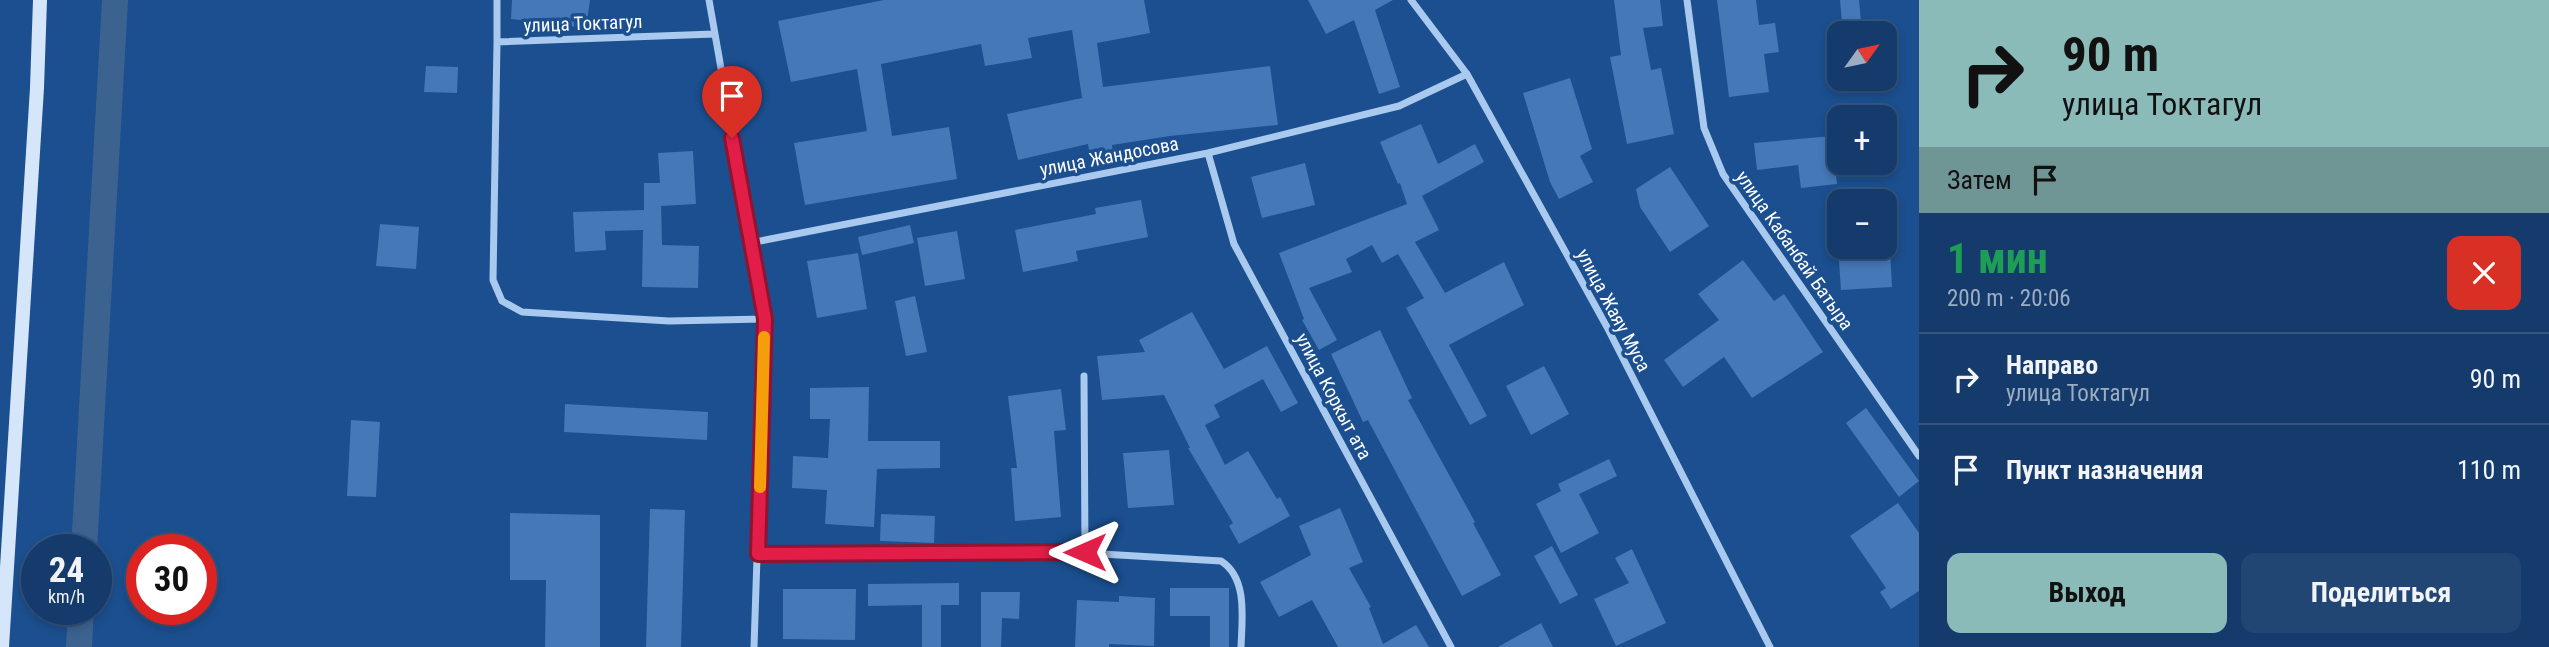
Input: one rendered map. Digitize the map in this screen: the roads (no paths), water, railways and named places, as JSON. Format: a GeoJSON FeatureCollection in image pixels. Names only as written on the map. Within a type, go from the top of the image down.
{"type":"FeatureCollection","features":[{"type":"Feature","properties":{"kind":"main road"},"geometry":{"type":"LineString","coordinates":[[2,647],[40,0]]}},
{"type":"Feature","properties":{"kind":"street","name":"улица Токтагул"},"geometry":{"type":"LineString","coordinates":[[497,0],[497,42],[714,34]]}},
{"type":"Feature","properties":{"kind":"street"},"geometry":{"type":"LineString","coordinates":[[709,0],[765,319],[754,647]]}},
{"type":"Feature","properties":{"kind":"street","name":"улица Жаяу Муса"},"geometry":{"type":"LineString","coordinates":[[1411,0],[1467,74],[1607,327],[1770,647]]}},
{"type":"Feature","properties":{"kind":"street","name":"улица Кабанбай Батыра"},"geometry":{"type":"LineString","coordinates":[[1687,0],[1704,128],[1723,174],[1919,456]]}},
{"type":"Feature","properties":{"kind":"street"},"geometry":{"type":"LineString","coordinates":[[497,42],[493,280],[502,301],[522,312],[669,321],[765,319]]}},
{"type":"Feature","properties":{"kind":"street","name":"улица Жандосова"},"geometry":{"type":"LineString","coordinates":[[750,243],[1208,153],[1399,106],[1467,74]]}},
{"type":"Feature","properties":{"kind":"street","name":"улица Коркыт ата"},"geometry":{"type":"LineString","coordinates":[[1208,153],[1234,244],[1451,647]]}},
{"type":"Feature","properties":{"kind":"street"},"geometry":{"type":"LineString","coordinates":[[1084,376],[1085,552]]}},
{"type":"Feature","properties":{"kind":"street"},"geometry":{"type":"LineString","coordinates":[[758,554],[1085,552],[1221,561],[1232,568],[1237,578],[1242,613],[1241,647]]}},
{"type":"Feature","properties":{"kind":"waterway"},"geometry":{"type":"LineString","coordinates":[[85,534],[115,0]]}},
{"type":"Feature","properties":{"kind":"waterway"},"geometry":{"type":"LineString","coordinates":[[79,647],[80,625]]}}]}
